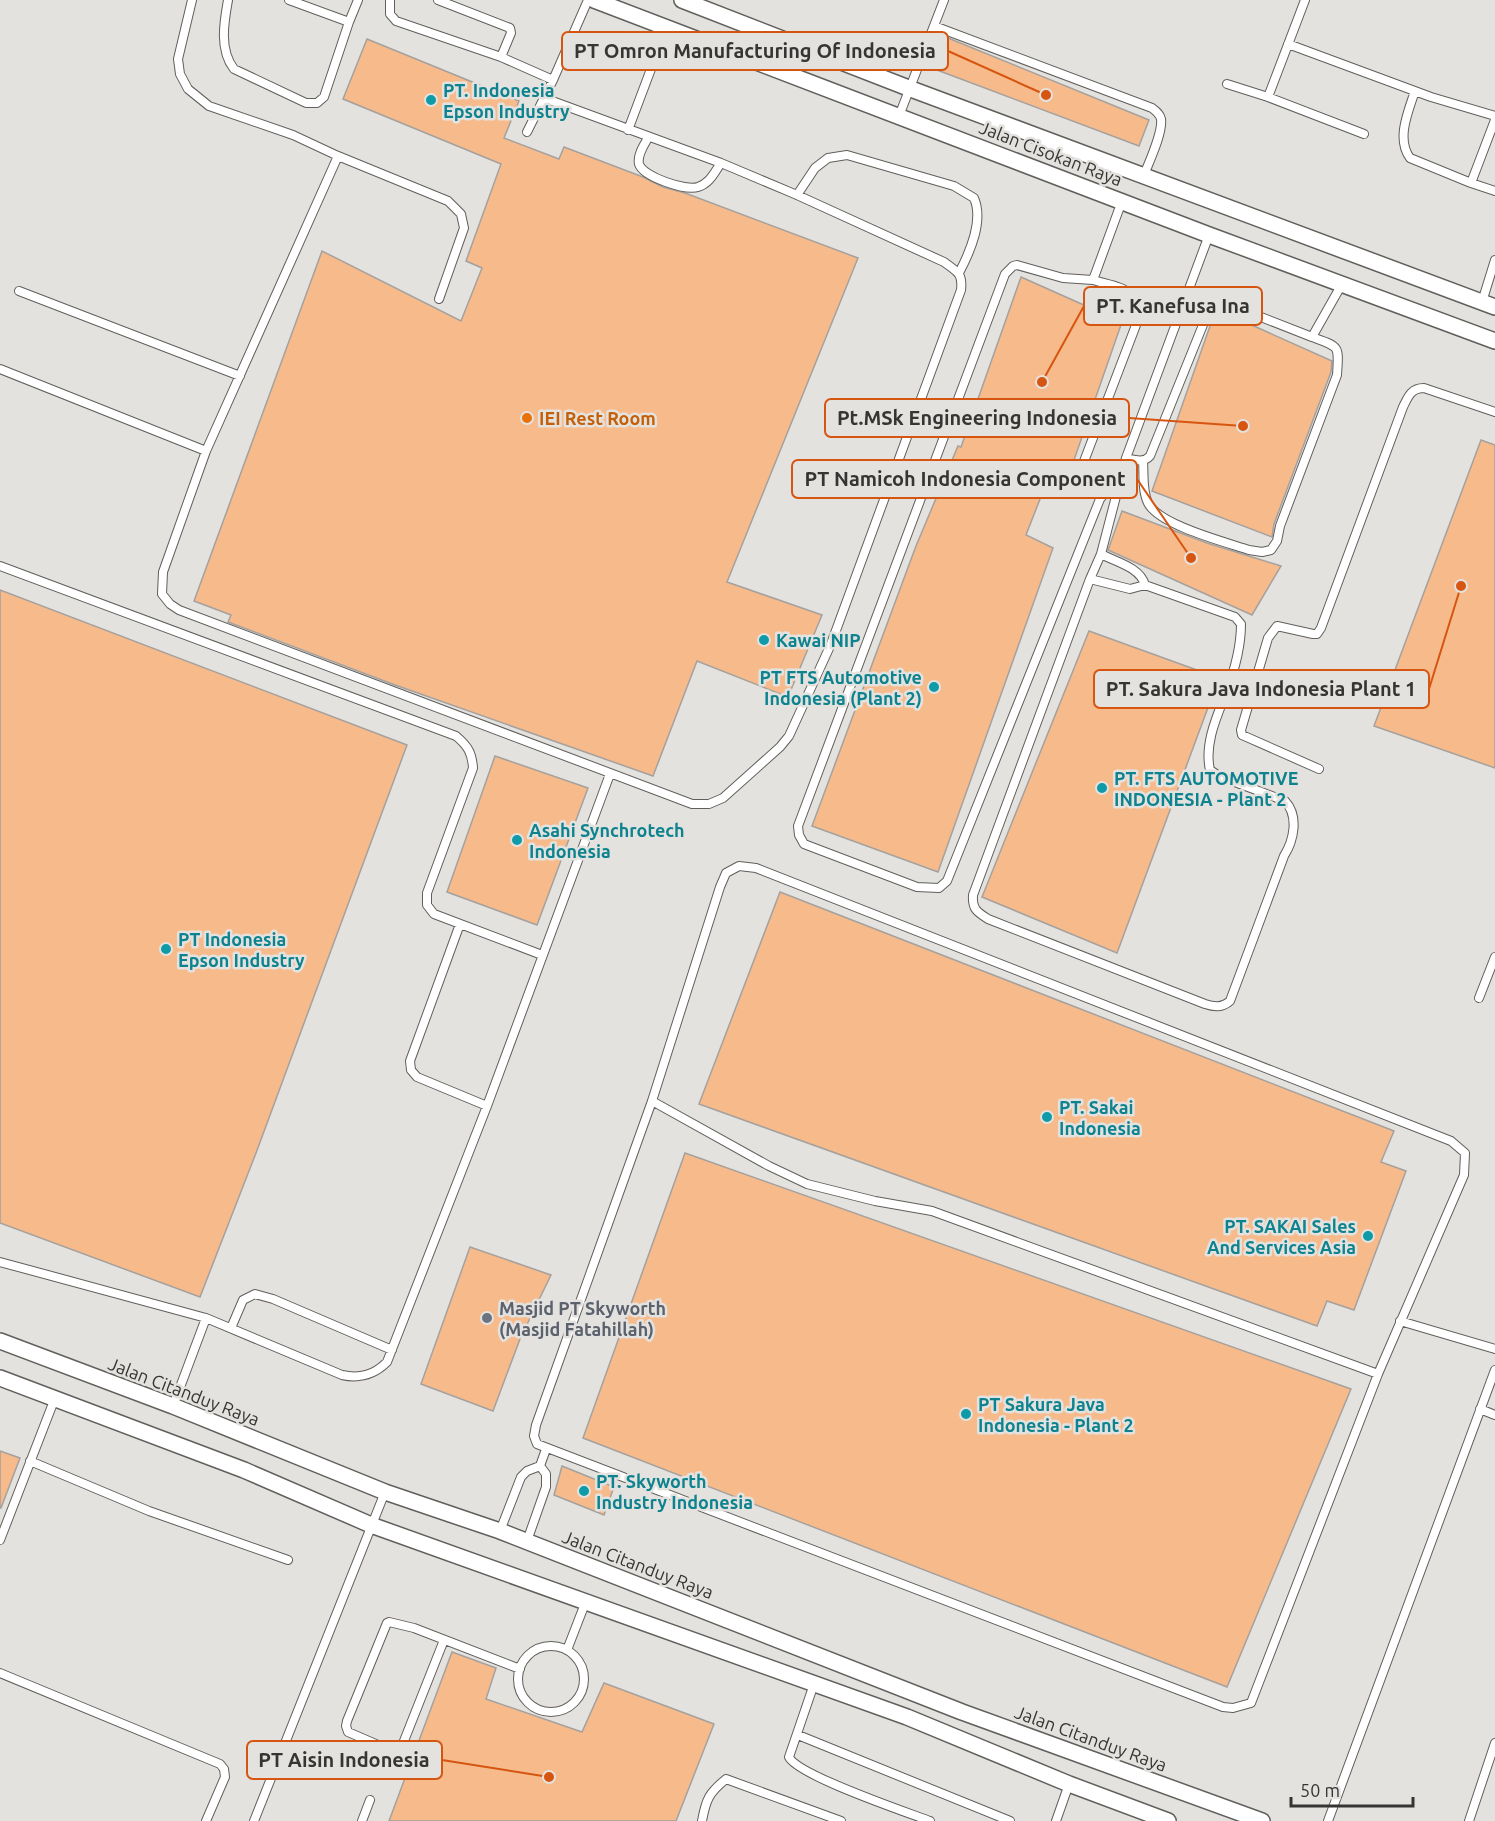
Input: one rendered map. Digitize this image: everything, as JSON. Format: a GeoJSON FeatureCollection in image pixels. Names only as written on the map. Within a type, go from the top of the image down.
{"type":"FeatureCollection","features":[{"type":"Feature","properties":{"kind":"street","name":"Jalan Cisokan Raya"},"geometry":{"type":"LineString","coordinates":[[594,0],[1209,235],[1495,341]]}},
{"type":"Feature","properties":{"kind":"street","name":"Jalan Cisokan Raya"},"geometry":{"type":"LineString","coordinates":[[682,0],[911,89],[1488,305]]}},
{"type":"Feature","properties":{"kind":"street","name":"Jalan Citanduy Raya"},"geometry":{"type":"LineString","coordinates":[[0,1341],[173,1406],[385,1492],[526,1541],[962,1712],[1262,1821]]}},
{"type":"Feature","properties":{"kind":"street"},"geometry":{"type":"LineString","coordinates":[[0,1378],[244,1470],[371,1525],[951,1734],[1069,1784],[1168,1821]]}},
{"type":"Feature","properties":{"kind":"street"},"geometry":{"type":"LineString","coordinates":[[951,1734],[962,1712]]}},
{"type":"Feature","properties":{"kind":"lane"},"geometry":{"type":"LineString","coordinates":[[192,0],[178,59],[180,74],[188,89],[209,106],[292,135],[448,201],[460,214],[464,228],[439,299]]}},
{"type":"Feature","properties":{"kind":"lane"},"geometry":{"type":"LineString","coordinates":[[228,0],[224,50],[227,60],[234,69],[311,104],[321,100],[324,96],[358,0]]}},
{"type":"Feature","properties":{"kind":"lane"},"geometry":{"type":"LineString","coordinates":[[289,0],[349,22]]}},
{"type":"Feature","properties":{"kind":"lane"},"geometry":{"type":"LineString","coordinates":[[390,0],[390,14],[396,21],[501,57],[553,80]]}},
{"type":"Feature","properties":{"kind":"lane"},"geometry":{"type":"LineString","coordinates":[[438,0],[510,28],[511,33],[501,57]]}},
{"type":"Feature","properties":{"kind":"lane"},"geometry":{"type":"LineString","coordinates":[[527,132],[588,0]]}},
{"type":"Feature","properties":{"kind":"lane"},"geometry":{"type":"LineString","coordinates":[[899,116],[944,0]]}},
{"type":"Feature","properties":{"kind":"lane"},"geometry":{"type":"LineString","coordinates":[[1268,97],[1305,0]]}},
{"type":"Feature","properties":{"kind":"lane"},"geometry":{"type":"LineString","coordinates":[[934,26],[1158,112],[1161,119],[1159,133],[1144,175]]}},
{"type":"Feature","properties":{"kind":"lane"},"geometry":{"type":"LineString","coordinates":[[1288,44],[1415,92],[1495,118],[1471,183]]}},
{"type":"Feature","properties":{"kind":"lane"},"geometry":{"type":"LineString","coordinates":[[628,130],[654,61]]}},
{"type":"Feature","properties":{"kind":"lane"},"geometry":{"type":"LineString","coordinates":[[1227,84],[1268,97],[1364,134]]}},
{"type":"Feature","properties":{"kind":"lane"},"geometry":{"type":"LineString","coordinates":[[1415,92],[1405,122],[1405,151],[1410,158],[1495,191]]}},
{"type":"Feature","properties":{"kind":"lane"},"geometry":{"type":"LineString","coordinates":[[338,156],[207,451],[163,572],[162,594],[179,610],[610,774],[692,804],[709,804],[723,798],[780,747],[789,736],[835,633],[961,290],[962,279],[959,273],[944,262],[798,195],[721,163],[544,98]]}},
{"type":"Feature","properties":{"kind":"lane"},"geometry":{"type":"LineString","coordinates":[[648,138],[639,156],[639,166],[644,171],[674,186],[691,189],[700,187],[709,181],[721,163]]}},
{"type":"Feature","properties":{"kind":"lane"},"geometry":{"type":"LineString","coordinates":[[798,195],[815,168],[828,158],[847,155],[954,186],[974,198],[977,214],[968,257],[959,273]]}},
{"type":"Feature","properties":{"kind":"lane"},"geometry":{"type":"LineString","coordinates":[[1093,280],[1122,201]]}},
{"type":"Feature","properties":{"kind":"lane"},"geometry":{"type":"LineString","coordinates":[[1090,579],[1130,589],[1144,585],[1239,619],[1241,628],[1236,654],[1210,742],[1210,770],[1219,776],[1285,801],[1291,808],[1294,818],[1290,847],[1284,856],[1230,1001],[1225,1005],[1205,1004],[988,919],[977,912],[972,905],[973,895],[1090,579],[1101,554],[1126,458],[1209,235]]}},
{"type":"Feature","properties":{"kind":"lane"},"geometry":{"type":"LineString","coordinates":[[1488,305],[1495,260]]}},
{"type":"Feature","properties":{"kind":"lane"},"geometry":{"type":"LineString","coordinates":[[1075,485],[1136,325],[1137,306],[1133,297],[1125,290],[1093,280],[1063,278],[1017,265],[1013,266],[1005,274],[798,826],[799,835],[804,844],[917,887],[939,888],[947,880],[1100,499],[1103,494],[1110,491],[1117,493]]}},
{"type":"Feature","properties":{"kind":"lane"},"geometry":{"type":"LineString","coordinates":[[1312,337],[1342,284]]}},
{"type":"Feature","properties":{"kind":"lane"},"geometry":{"type":"LineString","coordinates":[[19,291],[240,376]]}},
{"type":"Feature","properties":{"kind":"lane"},"geometry":{"type":"LineString","coordinates":[[1126,458],[1143,461],[1150,456],[1211,305],[1215,301],[1334,345],[1338,350],[1337,375],[1280,526],[1277,541],[1271,550],[1262,552],[1249,550],[1175,524],[1158,515],[1148,502],[1143,461]]}},
{"type":"Feature","properties":{"kind":"lane"},"geometry":{"type":"LineString","coordinates":[[0,369],[207,451]]}},
{"type":"Feature","properties":{"kind":"lane"},"geometry":{"type":"LineString","coordinates":[[1319,769],[1242,735],[1241,730],[1268,638],[1277,626],[1313,634],[1317,634],[1321,628],[1403,407],[1411,393],[1418,388],[1424,388],[1495,412]]}},
{"type":"Feature","properties":{"kind":"lane"},"geometry":{"type":"LineString","coordinates":[[1101,554],[1137,572],[1143,579],[1144,585]]}},
{"type":"Feature","properties":{"kind":"lane"},"geometry":{"type":"LineString","coordinates":[[0,566],[456,736],[466,744],[472,755],[473,768],[427,893],[428,905],[434,914],[542,955]]}},
{"type":"Feature","properties":{"kind":"lane"},"geometry":{"type":"LineString","coordinates":[[0,1262],[206,1318],[342,1375],[354,1378],[378,1371],[387,1362],[392,1350],[487,1106],[610,774]]}},
{"type":"Feature","properties":{"kind":"lane"},"geometry":{"type":"LineString","coordinates":[[739,866],[756,868],[1451,1141],[1465,1154],[1464,1175],[1378,1374],[1251,1703],[1233,1708],[1222,1707],[537,1444],[534,1436],[536,1425],[652,1101],[720,887],[726,873],[739,866]]}},
{"type":"Feature","properties":{"kind":"lane"},"geometry":{"type":"LineString","coordinates":[[460,924],[410,1061],[411,1070],[417,1077],[487,1106]]}},
{"type":"Feature","properties":{"kind":"lane"},"geometry":{"type":"LineString","coordinates":[[1479,998],[1495,957]]}},
{"type":"Feature","properties":{"kind":"lane"},"geometry":{"type":"LineString","coordinates":[[652,1101],[807,1184],[932,1212],[1378,1374]]}},
{"type":"Feature","properties":{"kind":"lane"},"geometry":{"type":"LineString","coordinates":[[231,1328],[243,1300],[255,1294],[273,1299],[392,1350]]}},
{"type":"Feature","properties":{"kind":"lane"},"geometry":{"type":"LineString","coordinates":[[173,1406],[206,1318]]}},
{"type":"Feature","properties":{"kind":"lane"},"geometry":{"type":"LineString","coordinates":[[1400,1321],[1495,1349]]}},
{"type":"Feature","properties":{"kind":"lane"},"geometry":{"type":"LineString","coordinates":[[1328,1821],[1495,1370]]}},
{"type":"Feature","properties":{"kind":"lane"},"geometry":{"type":"LineString","coordinates":[[0,1540],[55,1398]]}},
{"type":"Feature","properties":{"kind":"lane"},"geometry":{"type":"LineString","coordinates":[[1480,1409],[1495,1415]]}},
{"type":"Feature","properties":{"kind":"lane"},"geometry":{"type":"LineString","coordinates":[[500,1531],[522,1478],[527,1471],[540,1466],[546,1449]]}},
{"type":"Feature","properties":{"kind":"lane"},"geometry":{"type":"LineString","coordinates":[[30,1461],[149,1511],[288,1560]]}},
{"type":"Feature","properties":{"kind":"lane"},"geometry":{"type":"LineString","coordinates":[[526,1541],[546,1487],[546,1474],[540,1466]]}},
{"type":"Feature","properties":{"kind":"lane"},"geometry":{"type":"LineString","coordinates":[[254,1821],[385,1492]]}},
{"type":"Feature","properties":{"kind":"lane"},"geometry":{"type":"LineString","coordinates":[[567,1650],[586,1601]]}},
{"type":"Feature","properties":{"kind":"lane"},"geometry":{"type":"LineString","coordinates":[[444,1640],[400,1751],[392,1751],[348,1732],[347,1721],[387,1623],[393,1622],[444,1640],[520,1669]]}},
{"type":"Feature","properties":{"kind":"lane"},"geometry":{"type":"LineString","coordinates":[[550,1646],[567,1650],[578,1659],[584,1672],[584,1687],[578,1699],[567,1709],[550,1713],[534,1708],[520,1694],[517,1679],[520,1669],[522,1662],[534,1650],[550,1646]]}},
{"type":"Feature","properties":{"kind":"lane"},"geometry":{"type":"LineString","coordinates":[[0,1673],[220,1764],[224,1769],[225,1777],[206,1821]]}},
{"type":"Feature","properties":{"kind":"lane"},"geometry":{"type":"LineString","coordinates":[[813,1684],[789,1757],[796,1766],[810,1774],[930,1821]]}},
{"type":"Feature","properties":{"kind":"lane"},"geometry":{"type":"LineString","coordinates":[[798,1735],[1010,1821]]}},
{"type":"Feature","properties":{"kind":"lane"},"geometry":{"type":"LineString","coordinates":[[1469,1821],[1495,1743]]}},
{"type":"Feature","properties":{"kind":"lane"},"geometry":{"type":"LineString","coordinates":[[702,1821],[705,1802],[713,1790],[726,1779],[841,1821]]}},
{"type":"Feature","properties":{"kind":"lane"},"geometry":{"type":"LineString","coordinates":[[1056,1821],[1069,1784]]}},
{"type":"Feature","properties":{"kind":"lane"},"geometry":{"type":"LineString","coordinates":[[362,1821],[370,1800]]}},
{"type":"Feature","properties":{"kind":"building"},"geometry":{"type":"Polygon","coordinates":[[[948,38],[1149,120],[1139,146],[937,70],[948,38]]]}},
{"type":"Feature","properties":{"kind":"building","name":"IEI Rest Room"},"geometry":{"type":"Polygon","coordinates":[[[367,39],[519,101],[504,138],[559,159],[564,147],[663,187],[685,193],[858,258],[727,582],[822,615],[788,697],[697,661],[653,776],[395,685],[228,622],[231,615],[194,601],[322,251],[461,321],[482,268],[466,261],[501,164],[343,99],[367,39]]]}},
{"type":"Feature","properties":{"kind":"building","name":"PT FTS Automotive Indonesia (Plant 2)"},"geometry":{"type":"Polygon","coordinates":[[[1021,277],[1122,322],[1066,483],[1049,476],[1026,535],[1053,548],[938,872],[812,826],[916,546],[958,446],[961,447],[1021,277]]]}},
{"type":"Feature","properties":{"kind":"building"},"geometry":{"type":"Polygon","coordinates":[[[1216,309],[1332,361],[1331,372],[1274,524],[1272,537],[1152,491],[1216,309]]]}},
{"type":"Feature","properties":{"kind":"building"},"geometry":{"type":"Polygon","coordinates":[[[1481,440],[1495,445],[1495,768],[1374,726],[1481,440]]]}},
{"type":"Feature","properties":{"kind":"building"},"geometry":{"type":"Polygon","coordinates":[[[1122,511],[1207,543],[1281,566],[1252,615],[1108,550],[1122,511]]]}},
{"type":"Feature","properties":{"kind":"building","name":"PT Indonesia Epson Industry"},"geometry":{"type":"Polygon","coordinates":[[[0,590],[407,745],[256,1153],[200,1297],[0,1223],[0,590]]]}},
{"type":"Feature","properties":{"kind":"building","name":"PT. FTS AUTOMOTIVE INDONESIA - Plant 2"},"geometry":{"type":"Polygon","coordinates":[[[1089,631],[1219,678],[1117,953],[982,897],[1089,631]]]}},
{"type":"Feature","properties":{"kind":"building","name":"Asahi Synchrotech Indonesia"},"geometry":{"type":"Polygon","coordinates":[[[495,756],[588,788],[537,925],[447,892],[495,756]]]}},
{"type":"Feature","properties":{"kind":"building","name":"PT. Sakai Indonesia"},"geometry":{"type":"Polygon","coordinates":[[[780,892],[1394,1131],[1381,1162],[1406,1171],[1354,1310],[1327,1301],[1317,1326],[699,1104],[780,892]]]}},
{"type":"Feature","properties":{"kind":"building","name":"PT Sakura Java Indonesia - Plant 2"},"geometry":{"type":"Polygon","coordinates":[[[685,1153],[1351,1389],[1227,1687],[583,1438],[685,1153]]]}},
{"type":"Feature","properties":{"kind":"building","name":"Masjid PT Skyworth (Masjid Fatahillah)"},"geometry":{"type":"Polygon","coordinates":[[[470,1247],[551,1275],[520,1339],[493,1411],[421,1384],[470,1247]]]}},
{"type":"Feature","properties":{"kind":"building"},"geometry":{"type":"Polygon","coordinates":[[[0,1451],[20,1458],[1,1508],[0,1508],[0,1451]]]}},
{"type":"Feature","properties":{"kind":"building","name":"PT. Skyworth Industry Indonesia"},"geometry":{"type":"Polygon","coordinates":[[[562,1466],[614,1487],[604,1515],[554,1495],[562,1466]]]}},
{"type":"Feature","properties":{"kind":"building"},"geometry":{"type":"Polygon","coordinates":[[[452,1652],[496,1668],[486,1699],[582,1732],[604,1683],[714,1724],[676,1821],[389,1821],[452,1652]]]}},
{"type":"Feature","properties":{"kind":"place","name":"PT Omron Manufacturing Of Indonesia"},"geometry":{"type":"Point","coordinates":[1046,95]}},
{"type":"Feature","properties":{"kind":"place","name":"PT. Indonesia Epson Industry"},"geometry":{"type":"Point","coordinates":[431,100]}},
{"type":"Feature","properties":{"kind":"place","name":"PT. Kanefusa Ina"},"geometry":{"type":"Point","coordinates":[1042,382]}},
{"type":"Feature","properties":{"kind":"place","name":"IEI Rest Room"},"geometry":{"type":"Point","coordinates":[527,418]}},
{"type":"Feature","properties":{"kind":"place","name":"Pt.MSk Engineering Indonesia"},"geometry":{"type":"Point","coordinates":[1243,426]}},
{"type":"Feature","properties":{"kind":"place","name":"PT Namicoh Indonesia Component"},"geometry":{"type":"Point","coordinates":[1191,558]}},
{"type":"Feature","properties":{"kind":"place","name":"PT. Sakura Java Indonesia Plant 1"},"geometry":{"type":"Point","coordinates":[1461,586]}},
{"type":"Feature","properties":{"kind":"place","name":"Kawai NIP"},"geometry":{"type":"Point","coordinates":[764,640]}},
{"type":"Feature","properties":{"kind":"place","name":"PT FTS Automotive Indonesia (Plant 2)"},"geometry":{"type":"Point","coordinates":[934,687]}},
{"type":"Feature","properties":{"kind":"place","name":"PT. FTS AUTOMOTIVE INDONESIA - Plant 2"},"geometry":{"type":"Point","coordinates":[1102,788]}},
{"type":"Feature","properties":{"kind":"place","name":"Asahi Synchrotech Indonesia"},"geometry":{"type":"Point","coordinates":[517,840]}},
{"type":"Feature","properties":{"kind":"place","name":"PT Indonesia Epson Industry"},"geometry":{"type":"Point","coordinates":[166,949]}},
{"type":"Feature","properties":{"kind":"place","name":"PT. Sakai Indonesia"},"geometry":{"type":"Point","coordinates":[1047,1117]}},
{"type":"Feature","properties":{"kind":"place","name":"PT. SAKAI Sales And Services Asia"},"geometry":{"type":"Point","coordinates":[1368,1236]}},
{"type":"Feature","properties":{"kind":"place","name":"Masjid PT Skyworth (Masjid Fatahillah)"},"geometry":{"type":"Point","coordinates":[487,1318]}},
{"type":"Feature","properties":{"kind":"place","name":"PT Sakura Java Indonesia - Plant 2"},"geometry":{"type":"Point","coordinates":[966,1414]}},
{"type":"Feature","properties":{"kind":"place","name":"PT. Skyworth Industry Indonesia"},"geometry":{"type":"Point","coordinates":[584,1491]}},
{"type":"Feature","properties":{"kind":"place","name":"PT Aisin Indonesia"},"geometry":{"type":"Point","coordinates":[549,1777]}}]}
